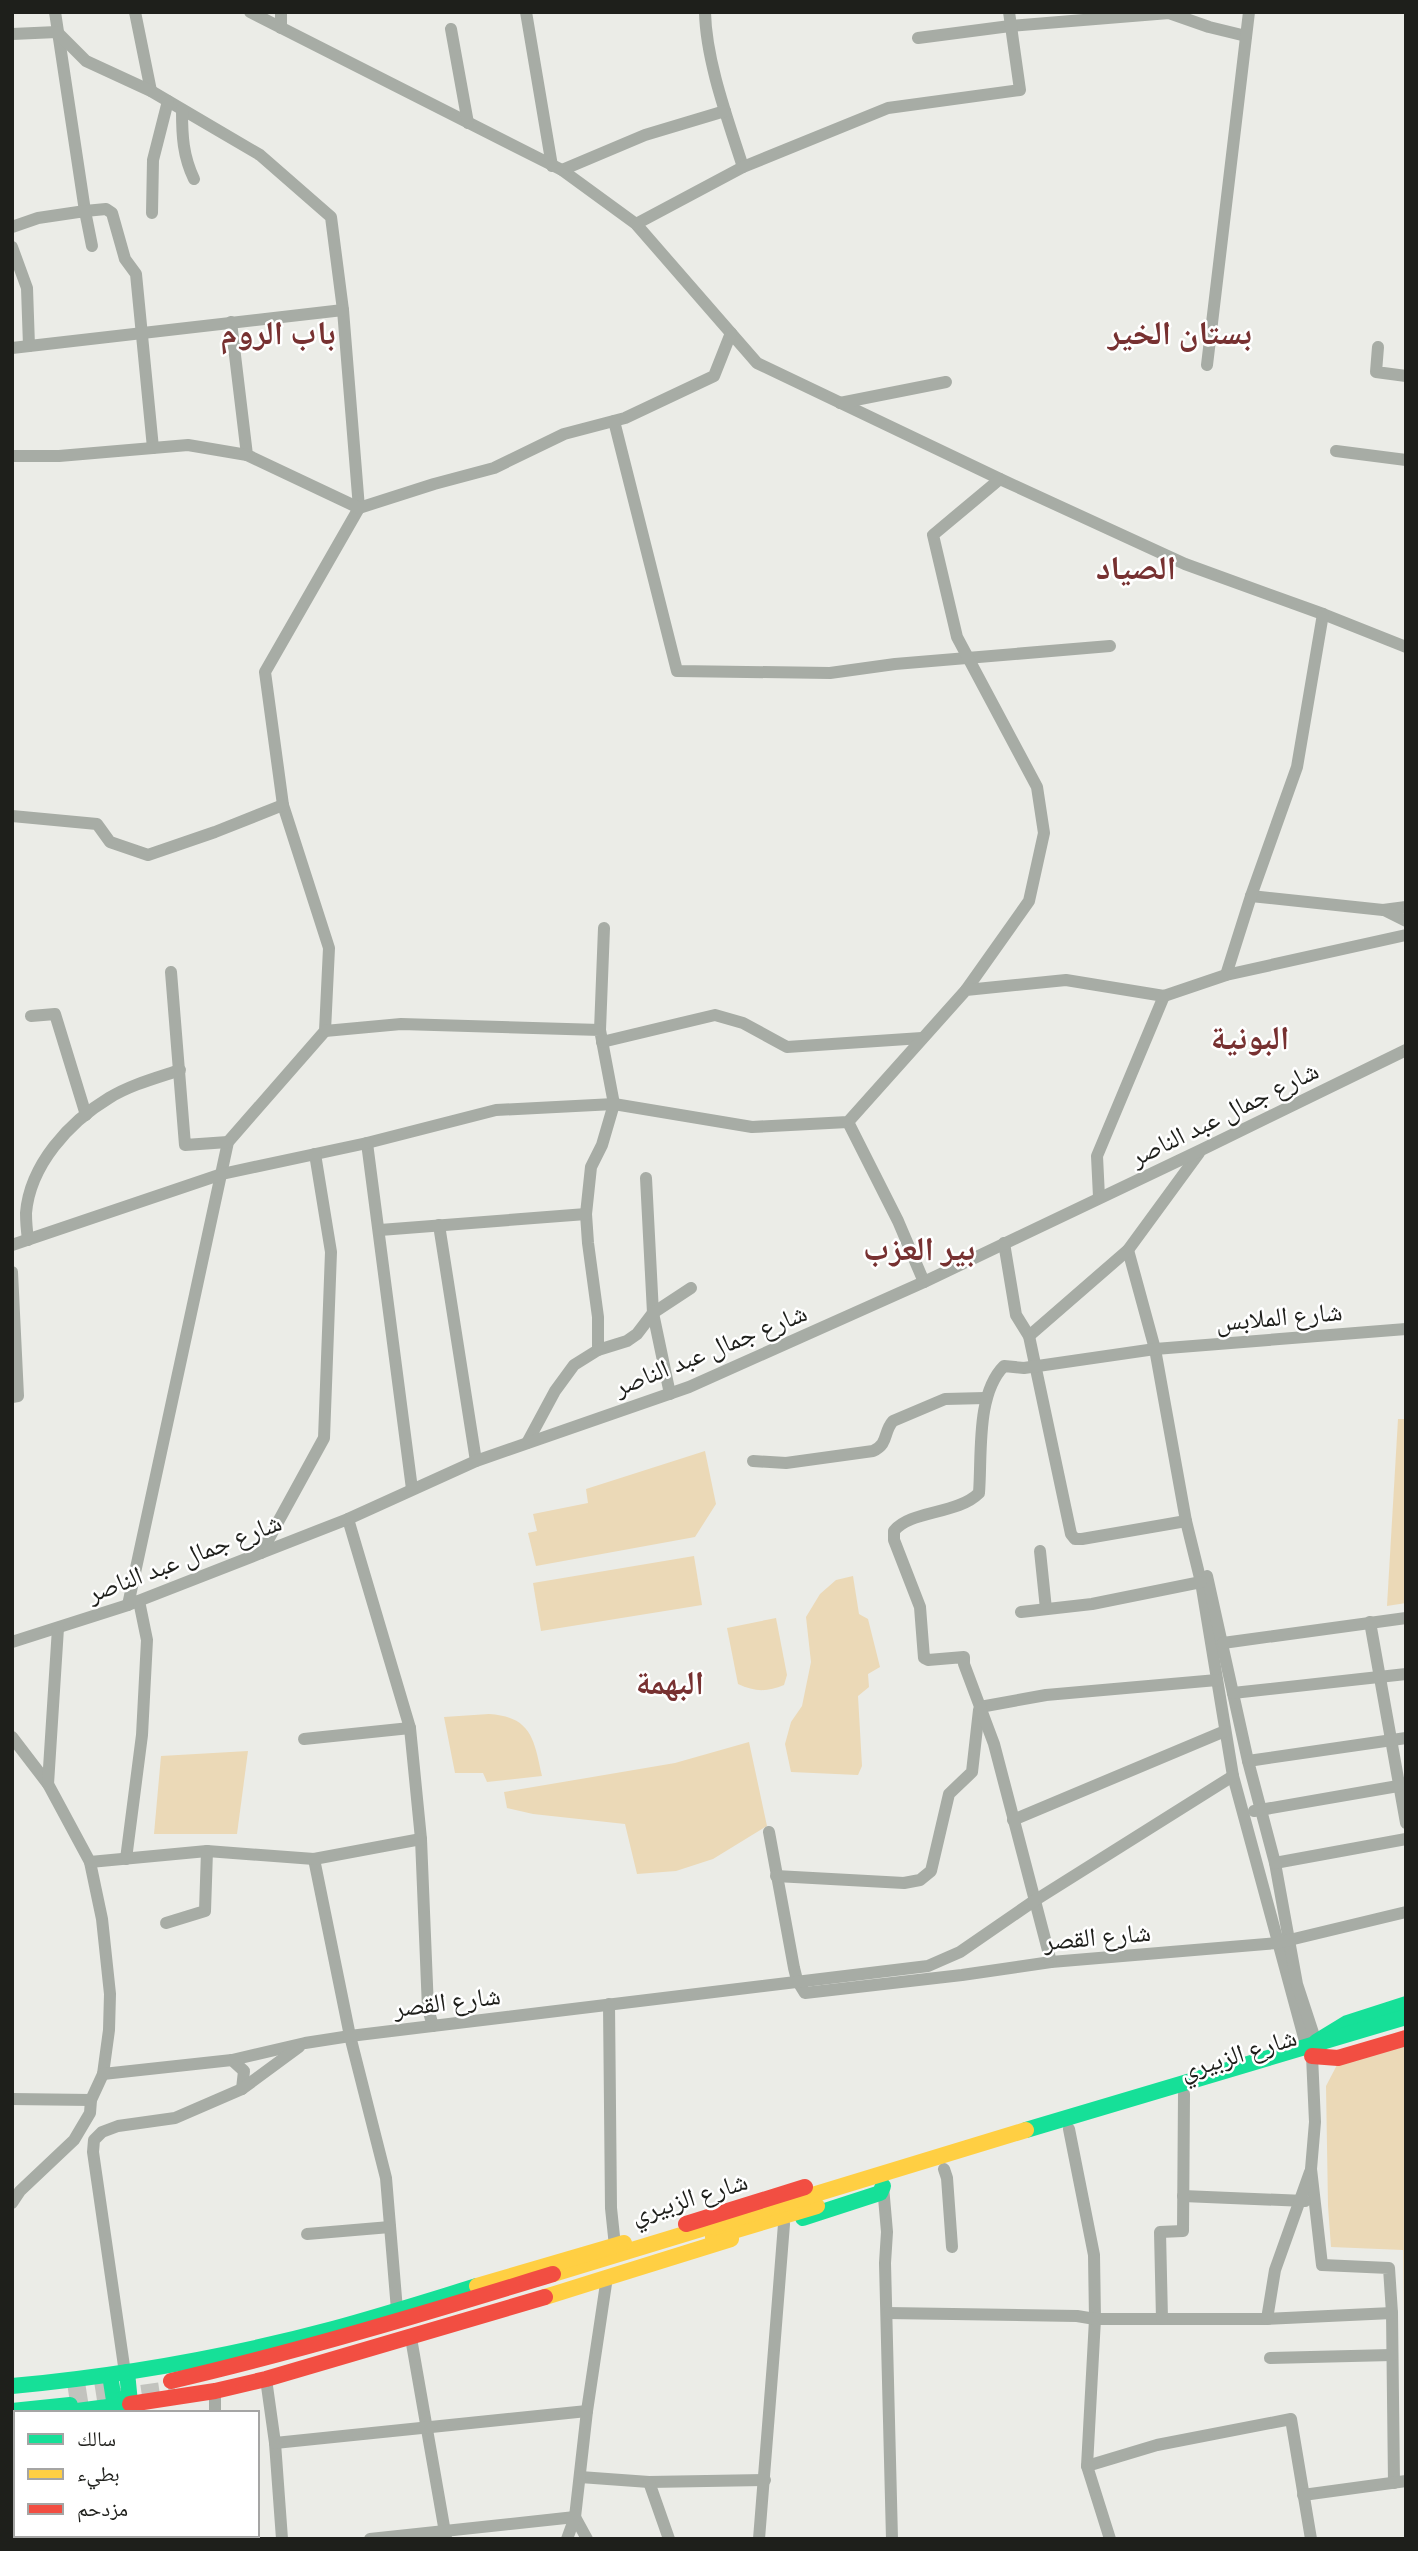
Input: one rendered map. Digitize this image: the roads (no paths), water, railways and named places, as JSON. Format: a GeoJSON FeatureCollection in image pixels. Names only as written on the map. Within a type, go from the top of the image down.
{"type":"FeatureCollection","features":[{"type":"Feature","properties":{"kind":"main road"},"geometry":{"type":"LineString","coordinates":[[1406,2004],[1340,2024],[1326,2032],[1311,2048],[1338,2058],[1406,2038]]}},
{"type":"Feature","properties":{"kind":"main road","name":"شارع الزبيري"},"geometry":{"type":"LineString","coordinates":[[12,2386],[71,2401],[123,2409],[171,2389],[258,2361],[461,2307],[944,2169],[1184,2094],[1406,2017]]}},
{"type":"Feature","properties":{"kind":"main road","name":"شارع الزبيري"},"geometry":{"type":"LineString","coordinates":[[171,2389],[215,2391],[411,2338],[461,2307],[616,2250],[1265,2058],[1406,2028]]}},
{"type":"Feature","properties":{"kind":"main road","name":"شارع الزبيري"},"geometry":{"type":"LineString","coordinates":[[12,2411],[71,2401],[121,2373],[201,2360],[333,2329],[397,2309],[461,2307],[607,2277],[880,2193],[883,2186]]}},
{"type":"Feature","properties":{"kind":"main road"},"geometry":{"type":"LineString","coordinates":[[161,2367],[155,2378],[157,2391],[171,2389]]}},
{"type":"Feature","properties":{"kind":"main road"},"geometry":{"type":"LineString","coordinates":[[121,2373],[123,2409]]}},
{"type":"Feature","properties":{"kind":"main road","name":"شارع الزبيري"},"geometry":{"type":"LineString","coordinates":[[12,2401],[71,2401]]}},
{"type":"Feature","properties":{"kind":"street"},"geometry":{"type":"LineString","coordinates":[[55,12],[92,246]]}},
{"type":"Feature","properties":{"kind":"street"},"geometry":{"type":"LineString","coordinates":[[135,12],[151,92]]}},
{"type":"Feature","properties":{"kind":"street"},"geometry":{"type":"LineString","coordinates":[[250,12],[557,168],[636,224],[757,363],[1000,480],[1185,564],[1406,647]]}},
{"type":"Feature","properties":{"kind":"street"},"geometry":{"type":"LineString","coordinates":[[281,12],[281,28]]}},
{"type":"Feature","properties":{"kind":"street"},"geometry":{"type":"LineString","coordinates":[[526,12],[557,168]]}},
{"type":"Feature","properties":{"kind":"street"},"geometry":{"type":"LineString","coordinates":[[705,12],[705,28],[725,111],[743,167]]}},
{"type":"Feature","properties":{"kind":"street"},"geometry":{"type":"LineString","coordinates":[[1207,365],[1249,12]]}},
{"type":"Feature","properties":{"kind":"street"},"geometry":{"type":"LineString","coordinates":[[918,38],[1009,19],[1169,13],[1246,36]]}},
{"type":"Feature","properties":{"kind":"street"},"geometry":{"type":"LineString","coordinates":[[636,224],[743,167],[888,108],[1020,90],[1009,19]]}},
{"type":"Feature","properties":{"kind":"street"},"geometry":{"type":"LineString","coordinates":[[451,29],[468,123]]}},
{"type":"Feature","properties":{"kind":"street"},"geometry":{"type":"LineString","coordinates":[[12,34],[57,32],[86,61],[168,101],[260,155],[331,217],[343,310],[359,508],[265,672],[283,804],[329,948],[326,1031],[228,1142],[134,1603],[147,1640],[142,1735],[126,1859]]}},
{"type":"Feature","properties":{"kind":"street"},"geometry":{"type":"LineString","coordinates":[[152,213],[153,160],[168,101]]}},
{"type":"Feature","properties":{"kind":"street"},"geometry":{"type":"LineString","coordinates":[[182,110],[181,141],[194,179]]}},
{"type":"Feature","properties":{"kind":"street"},"geometry":{"type":"LineString","coordinates":[[557,168],[645,135],[725,111]]}},
{"type":"Feature","properties":{"kind":"street"},"geometry":{"type":"LineString","coordinates":[[12,227],[38,218],[85,211],[106,209],[112,213],[125,259],[136,274],[153,448]]}},
{"type":"Feature","properties":{"kind":"street"},"geometry":{"type":"LineString","coordinates":[[12,247],[27,288],[29,346]]}},
{"type":"Feature","properties":{"kind":"street"},"geometry":{"type":"LineString","coordinates":[[12,348],[343,310]]}},
{"type":"Feature","properties":{"kind":"street"},"geometry":{"type":"LineString","coordinates":[[231,322],[247,455]]}},
{"type":"Feature","properties":{"kind":"street"},"geometry":{"type":"LineString","coordinates":[[12,456],[60,456],[188,445],[247,455],[359,508],[494,468],[564,434],[614,421],[715,376],[731,333]]}},
{"type":"Feature","properties":{"kind":"street"},"geometry":{"type":"LineString","coordinates":[[1378,347],[1376,372],[1406,376]]}},
{"type":"Feature","properties":{"kind":"street"},"geometry":{"type":"LineString","coordinates":[[840,403],[946,382]]}},
{"type":"Feature","properties":{"kind":"street"},"geometry":{"type":"LineString","coordinates":[[614,421],[677,671],[830,673],[967,657],[1110,646]]}},
{"type":"Feature","properties":{"kind":"street"},"geometry":{"type":"LineString","coordinates":[[1336,451],[1406,460]]}},
{"type":"Feature","properties":{"kind":"street"},"geometry":{"type":"LineString","coordinates":[[12,1245],[222,1174],[367,1143],[496,1110],[614,1104],[752,1127],[848,1122],[966,990],[1029,901],[1044,832],[1037,786],[957,637],[933,535],[1000,480]]}},
{"type":"Feature","properties":{"kind":"street"},"geometry":{"type":"LineString","coordinates":[[1226,975],[1251,895],[1297,767],[1323,614]]}},
{"type":"Feature","properties":{"kind":"street"},"geometry":{"type":"LineString","coordinates":[[12,816],[97,824],[110,842],[148,855],[215,832],[283,804]]}},
{"type":"Feature","properties":{"kind":"street"},"geometry":{"type":"LineString","coordinates":[[1251,895],[1384,910],[1406,907]]}},
{"type":"Feature","properties":{"kind":"street"},"geometry":{"type":"LineString","coordinates":[[1384,910],[1406,921]]}},
{"type":"Feature","properties":{"kind":"street"},"geometry":{"type":"LineString","coordinates":[[598,1350],[598,1317],[586,1214],[591,1167],[602,1145],[614,1104],[601,1036],[604,928]]}},
{"type":"Feature","properties":{"kind":"street"},"geometry":{"type":"LineString","coordinates":[[966,990],[1066,979],[1164,996],[1226,975],[1406,935]]}},
{"type":"Feature","properties":{"kind":"street"},"geometry":{"type":"LineString","coordinates":[[172,972],[185,1145],[228,1142]]}},
{"type":"Feature","properties":{"kind":"street"},"geometry":{"type":"LineString","coordinates":[[1099,1197],[1097,1156],[1164,996]]}},
{"type":"Feature","properties":{"kind":"street"},"geometry":{"type":"LineString","coordinates":[[31,1016],[55,1014],[86,1115]]}},
{"type":"Feature","properties":{"kind":"street"},"geometry":{"type":"LineString","coordinates":[[326,1031],[401,1024],[601,1036],[715,1014],[743,1023],[787,1047],[922,1038]]}},
{"type":"Feature","properties":{"kind":"street","name":"شارع جمال عبد الناصر"},"geometry":{"type":"LineString","coordinates":[[12,1642],[134,1603],[348,1519],[476,1461],[670,1394],[924,1282],[1406,1050]]}},
{"type":"Feature","properties":{"kind":"street"},"geometry":{"type":"LineString","coordinates":[[27,1240],[26,1212],[46,1156],[86,1115],[110,1097],[180,1070]]}},
{"type":"Feature","properties":{"kind":"street"},"geometry":{"type":"LineString","coordinates":[[848,1122],[898,1221],[924,1282]]}},
{"type":"Feature","properties":{"kind":"street"},"geometry":{"type":"LineString","coordinates":[[367,1143],[412,1489]]}},
{"type":"Feature","properties":{"kind":"street"},"geometry":{"type":"LineString","coordinates":[[1028,1336],[1128,1250],[1201,1150]]}},
{"type":"Feature","properties":{"kind":"street"},"geometry":{"type":"LineString","coordinates":[[261,1553],[324,1438],[331,1252],[315,1154]]}},
{"type":"Feature","properties":{"kind":"street"},"geometry":{"type":"LineString","coordinates":[[646,1178],[653,1313],[670,1394]]}},
{"type":"Feature","properties":{"kind":"street"},"geometry":{"type":"LineString","coordinates":[[380,1230],[586,1214]]}},
{"type":"Feature","properties":{"kind":"street"},"geometry":{"type":"LineString","coordinates":[[439,1225],[476,1461]]}},
{"type":"Feature","properties":{"kind":"street"},"geometry":{"type":"LineString","coordinates":[[1004,1243],[1016,1315],[1028,1336],[1071,1534],[1076,1539],[1083,1539],[1186,1521]]}},
{"type":"Feature","properties":{"kind":"street"},"geometry":{"type":"LineString","coordinates":[[1128,1250],[1155,1349],[1166,1404],[1233,1776],[1297,1984],[1311,2048],[1315,2122],[1311,2169],[1322,2265],[1390,2268],[1400,2482],[1303,2494]]}},
{"type":"Feature","properties":{"kind":"street"},"geometry":{"type":"LineString","coordinates":[[12,1272],[18,1396],[12,1397]]}},
{"type":"Feature","properties":{"kind":"street"},"geometry":{"type":"LineString","coordinates":[[527,1443],[555,1391],[574,1365],[598,1350],[627,1341],[653,1313],[691,1289]]}},
{"type":"Feature","properties":{"kind":"street","name":"شارع الملابس"},"geometry":{"type":"LineString","coordinates":[[985,1398],[1004,1366],[1024,1368],[1155,1349],[1406,1329]]}},
{"type":"Feature","properties":{"kind":"street"},"geometry":{"type":"LineString","coordinates":[[753,1461],[786,1463],[873,1451],[881,1448],[887,1439],[888,1427],[892,1421],[945,1399],[985,1398],[979,1493],[970,1502],[905,1522],[894,1531],[894,1540],[920,1607],[924,1658],[964,1657],[964,1664],[994,1744],[1051,1962]]}},
{"type":"Feature","properties":{"kind":"street"},"geometry":{"type":"LineString","coordinates":[[1166,1404],[1259,1808],[1275,1863],[1283,1942]]}},
{"type":"Feature","properties":{"kind":"street"},"geometry":{"type":"LineString","coordinates":[[348,1519],[410,1728],[421,1839],[428,2009],[433,2026]]}},
{"type":"Feature","properties":{"kind":"street"},"geometry":{"type":"LineString","coordinates":[[1040,1551],[1046,1609]]}},
{"type":"Feature","properties":{"kind":"street"},"geometry":{"type":"LineString","coordinates":[[1021,1612],[1093,1604],[1200,1582]]}},
{"type":"Feature","properties":{"kind":"street"},"geometry":{"type":"LineString","coordinates":[[1223,1643],[1406,1618]]}},
{"type":"Feature","properties":{"kind":"street"},"geometry":{"type":"LineString","coordinates":[[1370,1622],[1406,1823]]}},
{"type":"Feature","properties":{"kind":"street"},"geometry":{"type":"LineString","coordinates":[[48,1784],[58,1628]]}},
{"type":"Feature","properties":{"kind":"street"},"geometry":{"type":"LineString","coordinates":[[1233,1693],[1406,1674]]}},
{"type":"Feature","properties":{"kind":"street"},"geometry":{"type":"LineString","coordinates":[[980,1707],[1046,1695],[1217,1680]]}},
{"type":"Feature","properties":{"kind":"street"},"geometry":{"type":"LineString","coordinates":[[776,1876],[904,1882],[920,1880],[931,1871],[949,1794],[972,1772],[980,1707]]}},
{"type":"Feature","properties":{"kind":"street"},"geometry":{"type":"LineString","coordinates":[[304,1739],[410,1728]]}},
{"type":"Feature","properties":{"kind":"street"},"geometry":{"type":"LineString","coordinates":[[1013,1820],[1225,1731]]}},
{"type":"Feature","properties":{"kind":"street"},"geometry":{"type":"LineString","coordinates":[[12,1737],[48,1784],[90,1862],[102,1919],[109,1982],[109,2030],[103,2074],[91,2107],[74,2140],[20,2191],[12,2203]]}},
{"type":"Feature","properties":{"kind":"street"},"geometry":{"type":"LineString","coordinates":[[1248,1761],[1406,1738]]}},
{"type":"Feature","properties":{"kind":"street","name":"شارع القصر"},"geometry":{"type":"LineString","coordinates":[[103,2074],[232,2060],[305,2043],[350,2036],[928,1966],[960,1952],[1034,1901],[1233,1776]]}},
{"type":"Feature","properties":{"kind":"street"},"geometry":{"type":"LineString","coordinates":[[1243,1814],[1259,1808],[1398,1786]]}},
{"type":"Feature","properties":{"kind":"street"},"geometry":{"type":"LineString","coordinates":[[769,1832],[797,1980]]}},
{"type":"Feature","properties":{"kind":"street"},"geometry":{"type":"LineString","coordinates":[[90,1862],[207,1851],[314,1859],[421,1839]]}},
{"type":"Feature","properties":{"kind":"street"},"geometry":{"type":"LineString","coordinates":[[1275,1863],[1406,1839]]}},
{"type":"Feature","properties":{"kind":"street"},"geometry":{"type":"LineString","coordinates":[[166,1923],[205,1912],[207,1851]]}},
{"type":"Feature","properties":{"kind":"street"},"geometry":{"type":"LineString","coordinates":[[314,1859],[350,2036],[386,2178],[397,2309]]}},
{"type":"Feature","properties":{"kind":"street","name":"شارع القصر"},"geometry":{"type":"LineString","coordinates":[[797,1980],[805,1993],[1051,1962],[1283,1942],[1406,1912]]}},
{"type":"Feature","properties":{"kind":"street"},"geometry":{"type":"LineString","coordinates":[[960,1952],[962,1975]]}},
{"type":"Feature","properties":{"kind":"street"},"geometry":{"type":"LineString","coordinates":[[609,2004],[611,2208],[616,2250]]}},
{"type":"Feature","properties":{"kind":"street"},"geometry":{"type":"LineString","coordinates":[[121,2373],[93,2152],[94,2140],[102,2132],[118,2126],[175,2119],[242,2089],[305,2043]]}},
{"type":"Feature","properties":{"kind":"street"},"geometry":{"type":"LineString","coordinates":[[232,2060],[244,2071],[242,2089]]}},
{"type":"Feature","properties":{"kind":"street"},"geometry":{"type":"LineString","coordinates":[[1162,2319],[1160,2232],[1183,2231],[1184,2094]]}},
{"type":"Feature","properties":{"kind":"street"},"geometry":{"type":"LineString","coordinates":[[12,2099],[91,2107]]}},
{"type":"Feature","properties":{"kind":"street"},"geometry":{"type":"LineString","coordinates":[[91,2107],[97,2121],[118,2126]]}},
{"type":"Feature","properties":{"kind":"street"},"geometry":{"type":"LineString","coordinates":[[1069,2129],[1094,2255],[1095,2319],[1087,2466],[1110,2539]]}},
{"type":"Feature","properties":{"kind":"street"},"geometry":{"type":"LineString","coordinates":[[944,2169],[952,2247]]}},
{"type":"Feature","properties":{"kind":"street"},"geometry":{"type":"LineString","coordinates":[[1267,2319],[1275,2270],[1311,2169]]}},
{"type":"Feature","properties":{"kind":"street"},"geometry":{"type":"LineString","coordinates":[[883,2186],[887,2232],[885,2263],[892,2539]]}},
{"type":"Feature","properties":{"kind":"street"},"geometry":{"type":"LineString","coordinates":[[1183,2196],[1299,2202],[1314,2200]]}},
{"type":"Feature","properties":{"kind":"street"},"geometry":{"type":"LineString","coordinates":[[760,2539],[784,2224]]}},
{"type":"Feature","properties":{"kind":"street"},"geometry":{"type":"LineString","coordinates":[[307,2234],[390,2227]]}},
{"type":"Feature","properties":{"kind":"street"},"geometry":{"type":"LineString","coordinates":[[567,2539],[575,2517],[587,2411],[607,2277]]}},
{"type":"Feature","properties":{"kind":"street"},"geometry":{"type":"LineString","coordinates":[[887,2313],[1077,2316],[1095,2319],[1267,2319],[1392,2313]]}},
{"type":"Feature","properties":{"kind":"street"},"geometry":{"type":"LineString","coordinates":[[411,2338],[446,2535]]}},
{"type":"Feature","properties":{"kind":"street"},"geometry":{"type":"LineString","coordinates":[[1270,2358],[1392,2355]]}},
{"type":"Feature","properties":{"kind":"street"},"geometry":{"type":"LineString","coordinates":[[266,2379],[275,2443],[282,2539]]}},
{"type":"Feature","properties":{"kind":"street"},"geometry":{"type":"LineString","coordinates":[[215,2391],[215,2411]]}},
{"type":"Feature","properties":{"kind":"street"},"geometry":{"type":"LineString","coordinates":[[275,2443],[587,2411]]}},
{"type":"Feature","properties":{"kind":"street"},"geometry":{"type":"LineString","coordinates":[[1087,2466],[1157,2445],[1291,2419],[1311,2539]]}},
{"type":"Feature","properties":{"kind":"street"},"geometry":{"type":"LineString","coordinates":[[580,2477],[649,2482],[765,2480]]}},
{"type":"Feature","properties":{"kind":"street"},"geometry":{"type":"LineString","coordinates":[[649,2482],[669,2539]]}},
{"type":"Feature","properties":{"kind":"street"},"geometry":{"type":"LineString","coordinates":[[370,2539],[446,2535],[575,2517]]}},
{"type":"Feature","properties":{"kind":"street"},"geometry":{"type":"LineString","coordinates":[[575,2517],[587,2539]]}},
{"type":"Feature","properties":{"kind":"tunnel"},"geometry":{"type":"LineString","coordinates":[[69,2396],[126,2387]]}},
{"type":"Feature","properties":{"kind":"tunnel"},"geometry":{"type":"LineString","coordinates":[[115,2398],[175,2389]]}},
{"type":"Feature","properties":{"kind":"district","name":"باب الروم"},"geometry":{"type":"Point","coordinates":[278,332]}},
{"type":"Feature","properties":{"kind":"district","name":"بستان الخير"},"geometry":{"type":"Point","coordinates":[1180,332]}},
{"type":"Feature","properties":{"kind":"district","name":"الصياد"},"geometry":{"type":"Point","coordinates":[1136,567]}},
{"type":"Feature","properties":{"kind":"district","name":"البونية"},"geometry":{"type":"Point","coordinates":[1250,1037]}},
{"type":"Feature","properties":{"kind":"district","name":"بير العزب"},"geometry":{"type":"Point","coordinates":[919,1248]}},
{"type":"Feature","properties":{"kind":"district","name":"البهمة"},"geometry":{"type":"Point","coordinates":[670,1682]}}]}
